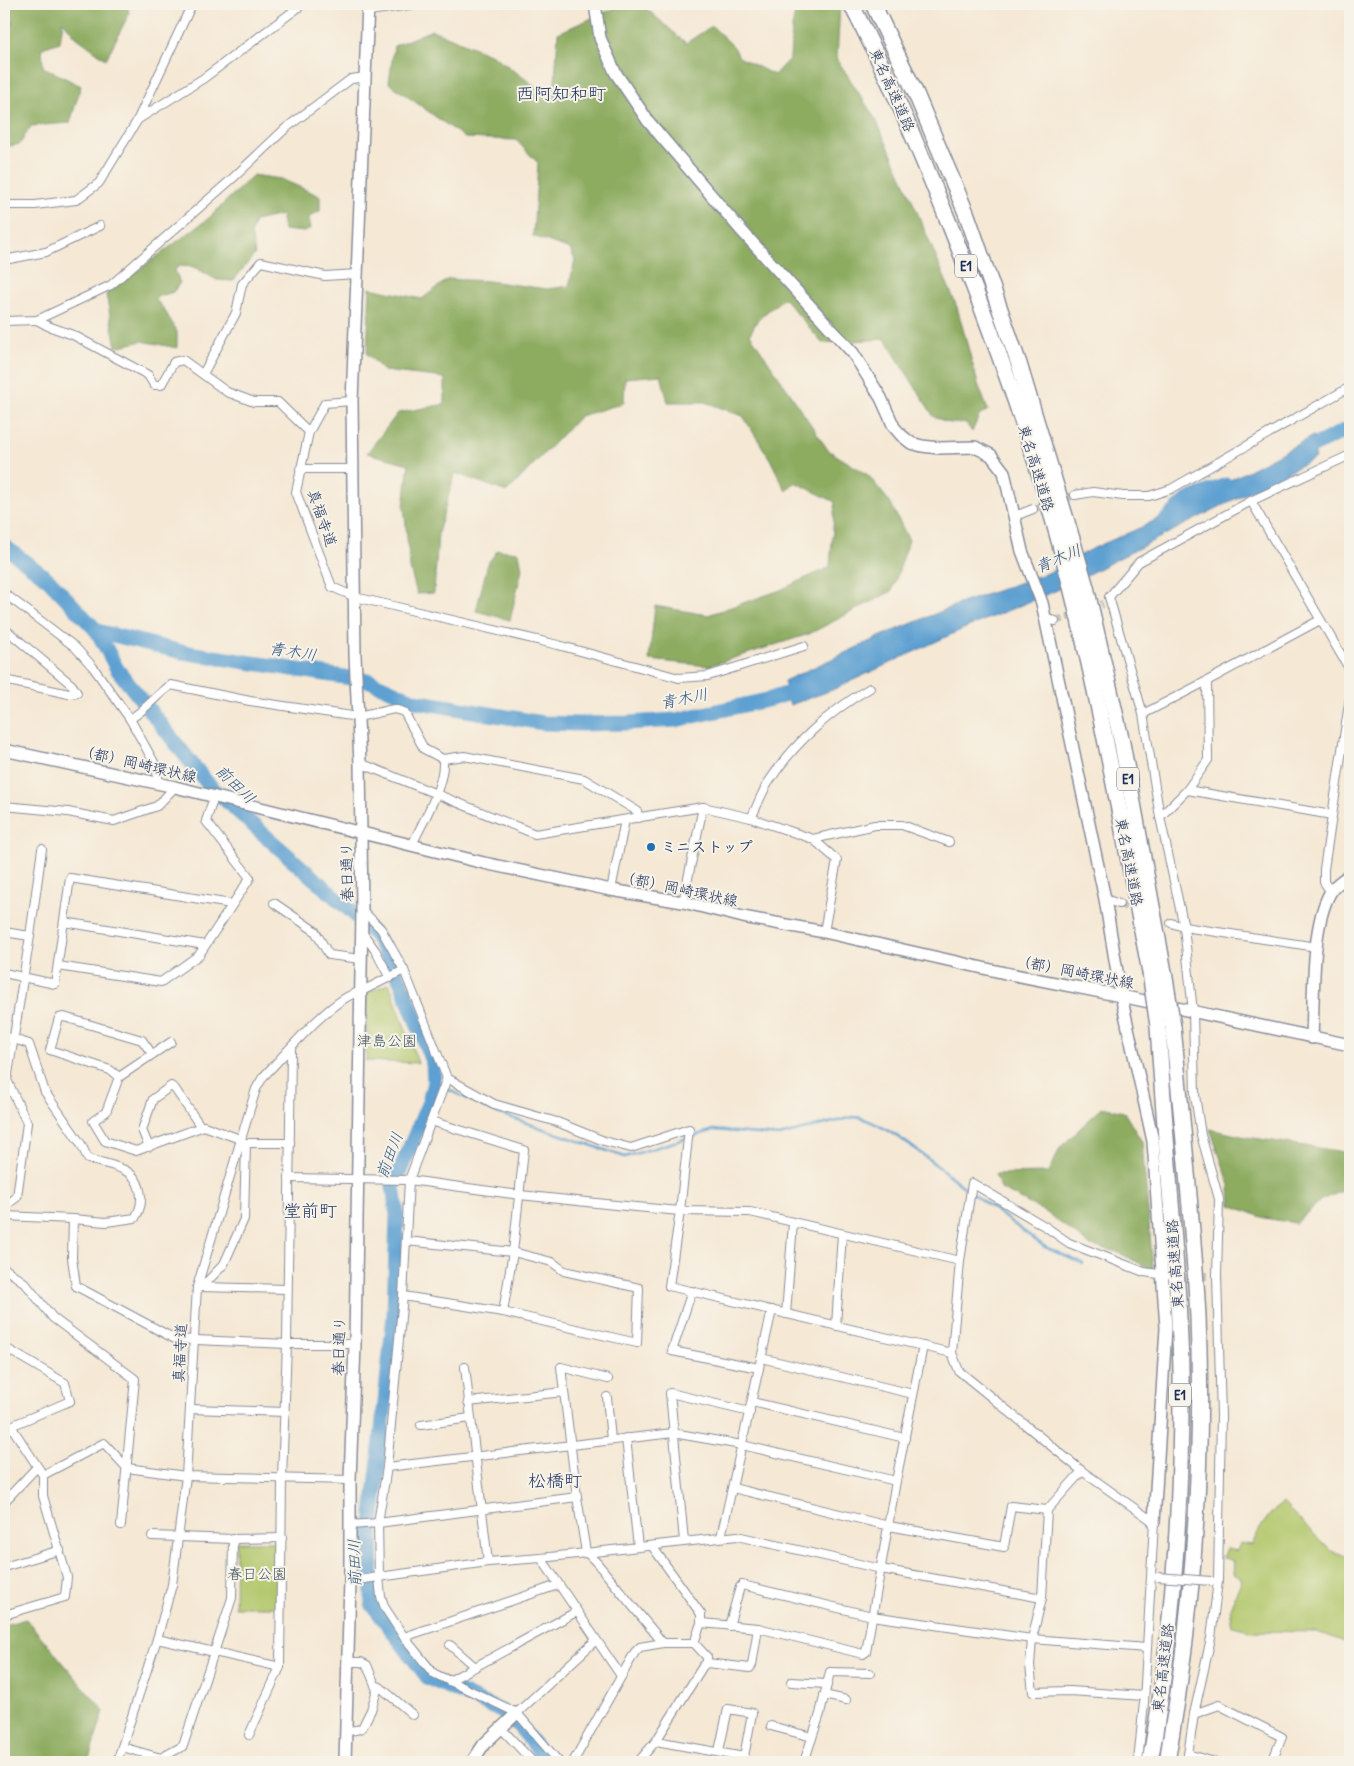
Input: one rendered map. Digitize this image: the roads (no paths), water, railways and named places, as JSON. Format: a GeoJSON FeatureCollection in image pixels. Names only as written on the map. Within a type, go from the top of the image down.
{"type":"FeatureCollection","features":[{"type":"Feature","properties":{"kind":"highway","name":"東名高速道路"},"geometry":{"type":"LineString","coordinates":[[851,4],[901,106],[970,277],[1064,533]]}},
{"type":"Feature","properties":{"kind":"highway","name":"東名高速道路"},"geometry":{"type":"LineString","coordinates":[[873,4],[916,94],[966,215],[1019,364],[1122,743],[1157,972],[1173,1027],[1198,1318],[1199,1429],[1196,1530],[1183,1668],[1167,1762]]}},
{"type":"Feature","properties":{"kind":"highway","name":"東名高速道路"},"geometry":{"type":"LineString","coordinates":[[1150,1762],[1164,1666],[1171,1597],[1179,1474],[1181,1370],[1178,1299],[1158,1026],[1157,972]]}},
{"type":"Feature","properties":{"kind":"street"},"geometry":{"type":"LineString","coordinates":[[4,205],[35,205],[76,200],[99,183],[137,120],[192,4]]}},
{"type":"Feature","properties":{"kind":"street"},"geometry":{"type":"LineString","coordinates":[[137,120],[204,78],[303,4]]}},
{"type":"Feature","properties":{"kind":"street"},"geometry":{"type":"LineString","coordinates":[[369,7],[416,4]]}},
{"type":"Feature","properties":{"kind":"street"},"geometry":{"type":"LineString","coordinates":[[595,6],[600,38],[615,72],[648,121],[740,229],[853,353],[881,398],[894,427],[911,443],[939,448],[975,447],[991,454],[1004,472],[1022,551],[1050,620],[1105,899],[1121,996],[1152,1140],[1164,1275],[1166,1328],[1154,1522],[1154,1576],[1146,1648],[1138,1762]]}},
{"type":"Feature","properties":{"kind":"street","name":"春日通り"},"geometry":{"type":"LineString","coordinates":[[345,1762],[350,1581],[356,1525],[350,1480],[355,1344],[362,910],[360,763],[355,655],[352,401],[369,7]]}},
{"type":"Feature","properties":{"kind":"street"},"geometry":{"type":"LineString","coordinates":[[4,322],[37,320],[111,285],[233,178],[286,128],[351,79],[366,77]]}},
{"type":"Feature","properties":{"kind":"street"},"geometry":{"type":"LineString","coordinates":[[4,260],[46,252],[100,226]]}},
{"type":"Feature","properties":{"kind":"street"},"geometry":{"type":"LineString","coordinates":[[203,374],[236,314],[242,284],[261,262],[325,276],[357,274]]}},
{"type":"Feature","properties":{"kind":"street"},"geometry":{"type":"LineString","coordinates":[[37,320],[73,335],[148,375],[154,385],[161,385],[174,362],[183,360],[226,392],[254,402],[278,402],[309,432]]}},
{"type":"Feature","properties":{"kind":"street"},"geometry":{"type":"LineString","coordinates":[[1075,495],[1093,492],[1122,496],[1148,496],[1170,489],[1350,388]]}},
{"type":"Feature","properties":{"kind":"street","name":"真福寺道"},"geometry":{"type":"LineString","coordinates":[[352,401],[325,403],[309,432],[296,492],[332,587],[355,597],[558,645],[680,678],[708,676],[804,646]]}},
{"type":"Feature","properties":{"kind":"street"},"geometry":{"type":"LineString","coordinates":[[1102,604],[1139,562],[1251,502],[1350,455]]}},
{"type":"Feature","properties":{"kind":"street"},"geometry":{"type":"LineString","coordinates":[[300,469],[352,468]]}},
{"type":"Feature","properties":{"kind":"street"},"geometry":{"type":"LineString","coordinates":[[1251,502],[1350,670]]}},
{"type":"Feature","properties":{"kind":"street"},"geometry":{"type":"LineString","coordinates":[[1015,516],[1033,509]]}},
{"type":"Feature","properties":{"kind":"street"},"geometry":{"type":"LineString","coordinates":[[4,593],[75,646],[93,667],[130,719],[156,766],[159,784]]}},
{"type":"Feature","properties":{"kind":"street"},"geometry":{"type":"LineString","coordinates":[[1109,597],[1143,714],[1160,817],[1184,928],[1193,1012],[1195,1095],[1202,1134],[1219,1199],[1217,1276],[1221,1416],[1215,1581],[1211,1638],[1194,1714],[1187,1762]]}},
{"type":"Feature","properties":{"kind":"street"},"geometry":{"type":"LineString","coordinates":[[1143,714],[1320,620]]}},
{"type":"Feature","properties":{"kind":"street"},"geometry":{"type":"LineString","coordinates":[[4,628],[72,685],[77,693],[69,694],[4,680]]}},
{"type":"Feature","properties":{"kind":"street"},"geometry":{"type":"LineString","coordinates":[[1160,817],[1187,790],[1208,760],[1207,681]]}},
{"type":"Feature","properties":{"kind":"street"},"geometry":{"type":"LineString","coordinates":[[130,719],[171,685],[250,701],[358,716],[394,709],[404,712],[424,749],[443,759],[464,756],[584,778],[637,810],[639,818]]}},
{"type":"Feature","properties":{"kind":"street"},"geometry":{"type":"LineString","coordinates":[[751,818],[767,784],[803,738],[851,699],[870,688]]}},
{"type":"Feature","properties":{"kind":"street"},"geometry":{"type":"LineString","coordinates":[[1330,891],[1324,882],[1350,697]]}},
{"type":"Feature","properties":{"kind":"street","name":"（都）岡崎環状線"},"geometry":{"type":"LineString","coordinates":[[4,750],[175,787],[484,863],[611,890],[683,902],[743,917],[824,932],[1005,973],[1350,1045]]}},
{"type":"Feature","properties":{"kind":"street"},"geometry":{"type":"LineString","coordinates":[[412,845],[436,793],[444,770],[443,759]]}},
{"type":"Feature","properties":{"kind":"street"},"geometry":{"type":"LineString","coordinates":[[360,763],[535,834],[703,807],[751,818],[813,839],[837,860],[824,932]]}},
{"type":"Feature","properties":{"kind":"street"},"geometry":{"type":"LineString","coordinates":[[4,806],[68,812],[114,822],[157,806],[175,787]]}},
{"type":"Feature","properties":{"kind":"street"},"geometry":{"type":"LineString","coordinates":[[1187,790],[1332,815]]}},
{"type":"Feature","properties":{"kind":"street"},"geometry":{"type":"LineString","coordinates":[[58,966],[161,982],[199,955],[250,878],[206,821],[214,797]]}},
{"type":"Feature","properties":{"kind":"street"},"geometry":{"type":"LineString","coordinates":[[683,902],[703,807]]}},
{"type":"Feature","properties":{"kind":"street"},"geometry":{"type":"LineString","coordinates":[[611,890],[625,820]]}},
{"type":"Feature","properties":{"kind":"street"},"geometry":{"type":"LineString","coordinates":[[813,839],[875,825],[902,825],[948,842]]}},
{"type":"Feature","properties":{"kind":"street"},"geometry":{"type":"LineString","coordinates":[[4,1207],[17,1197],[27,1123],[7,1080],[42,849]]}},
{"type":"Feature","properties":{"kind":"street"},"geometry":{"type":"LineString","coordinates":[[1312,1038],[1316,947],[1321,912],[1330,891],[1350,876]]}},
{"type":"Feature","properties":{"kind":"street"},"geometry":{"type":"LineString","coordinates":[[4,974],[56,984],[70,878],[231,904]]}},
{"type":"Feature","properties":{"kind":"street"},"geometry":{"type":"LineString","coordinates":[[1105,899],[1119,904]]}},
{"type":"Feature","properties":{"kind":"street"},"geometry":{"type":"LineString","coordinates":[[274,903],[315,931],[329,955],[361,959]]}},
{"type":"Feature","properties":{"kind":"street"},"geometry":{"type":"LineString","coordinates":[[362,910],[381,929],[404,970],[447,1078],[494,1104],[556,1122],[604,1141],[631,1148],[689,1129],[669,1286],[952,1353]]}},
{"type":"Feature","properties":{"kind":"street"},"geometry":{"type":"LineString","coordinates":[[64,922],[205,944]]}},
{"type":"Feature","properties":{"kind":"street"},"geometry":{"type":"LineString","coordinates":[[1170,923],[1184,928],[1316,947]]}},
{"type":"Feature","properties":{"kind":"street"},"geometry":{"type":"LineString","coordinates":[[361,931],[375,950],[390,978]]}},
{"type":"Feature","properties":{"kind":"street"},"geometry":{"type":"LineString","coordinates":[[4,932],[30,936]]}},
{"type":"Feature","properties":{"kind":"street","name":"真福寺道"},"geometry":{"type":"LineString","coordinates":[[117,1762],[157,1639],[172,1584],[186,1476],[199,1287],[258,1084],[328,1010],[353,993],[360,992],[404,970]]}},
{"type":"Feature","properties":{"kind":"street"},"geometry":{"type":"LineString","coordinates":[[119,1077],[110,1070],[50,1050],[59,1018],[64,1017],[142,1040],[152,1054]]}},
{"type":"Feature","properties":{"kind":"street"},"geometry":{"type":"LineString","coordinates":[[4,1036],[30,1044],[45,1092],[81,1144],[88,1159],[124,1170],[135,1178],[142,1199],[135,1218],[106,1222],[4,1216]]}},
{"type":"Feature","properties":{"kind":"street"},"geometry":{"type":"LineString","coordinates":[[171,1042],[119,1077],[106,1112],[93,1121],[108,1143],[136,1151],[206,1126],[242,1141],[290,1143]]}},
{"type":"Feature","properties":{"kind":"street"},"geometry":{"type":"LineString","coordinates":[[249,1735],[280,1667],[291,1049]]}},
{"type":"Feature","properties":{"kind":"street"},"geometry":{"type":"LineString","coordinates":[[447,1078],[409,1180],[402,1296],[387,1467],[378,1523],[381,1597],[385,1608],[404,1637],[433,1673],[518,1713],[559,1762]]}},
{"type":"Feature","properties":{"kind":"street"},"geometry":{"type":"LineString","coordinates":[[149,1147],[142,1130],[149,1108],[154,1097],[170,1086],[175,1089],[201,1127]]}},
{"type":"Feature","properties":{"kind":"street"},"geometry":{"type":"LineString","coordinates":[[431,1121],[524,1150],[513,1252],[503,1312]]}},
{"type":"Feature","properties":{"kind":"street"},"geometry":{"type":"LineString","coordinates":[[199,1287],[224,1264],[244,1219],[242,1141]]}},
{"type":"Feature","properties":{"kind":"street"},"geometry":{"type":"LineString","coordinates":[[289,1178],[409,1180],[520,1195],[680,1210],[750,1212],[960,1260]]}},
{"type":"Feature","properties":{"kind":"street"},"geometry":{"type":"LineString","coordinates":[[1154,1522],[1082,1471],[959,1371],[952,1353],[960,1260],[972,1183],[1069,1242],[1144,1272],[1164,1275]]}},
{"type":"Feature","properties":{"kind":"street"},"geometry":{"type":"LineString","coordinates":[[74,1219],[72,1258],[76,1286],[175,1339],[287,1344],[355,1344]]}},
{"type":"Feature","properties":{"kind":"street"},"geometry":{"type":"LineString","coordinates":[[786,1314],[793,1223]]}},
{"type":"Feature","properties":{"kind":"street"},"geometry":{"type":"LineString","coordinates":[[836,1326],[842,1234]]}},
{"type":"Feature","properties":{"kind":"street"},"geometry":{"type":"LineString","coordinates":[[402,1296],[503,1312],[636,1343],[639,1288],[564,1271],[552,1262],[513,1252],[406,1241]]}},
{"type":"Feature","properties":{"kind":"street"},"geometry":{"type":"LineString","coordinates":[[4,1268],[25,1283],[53,1318],[135,1379],[121,1525]]}},
{"type":"Feature","properties":{"kind":"street"},"geometry":{"type":"LineString","coordinates":[[1208,1276],[1217,1276]]}},
{"type":"Feature","properties":{"kind":"street"},"geometry":{"type":"LineString","coordinates":[[199,1287],[288,1289]]}},
{"type":"Feature","properties":{"kind":"street"},"geometry":{"type":"LineString","coordinates":[[692,1291],[672,1351],[759,1368]]}},
{"type":"Feature","properties":{"kind":"street"},"geometry":{"type":"LineString","coordinates":[[722,1537],[772,1310]]}},
{"type":"Feature","properties":{"kind":"street"},"geometry":{"type":"LineString","coordinates":[[701,1623],[758,1628],[863,1654],[866,1652],[904,1438],[923,1346]]}},
{"type":"Feature","properties":{"kind":"street"},"geometry":{"type":"LineString","coordinates":[[4,1347],[65,1383],[70,1401],[12,1426],[43,1475],[43,1496],[67,1577],[65,1597],[4,1615]]}},
{"type":"Feature","properties":{"kind":"street"},"geometry":{"type":"LineString","coordinates":[[761,1358],[913,1394]]}},
{"type":"Feature","properties":{"kind":"street"},"geometry":{"type":"LineString","coordinates":[[465,1367],[488,1562]]}},
{"type":"Feature","properties":{"kind":"street"},"geometry":{"type":"LineString","coordinates":[[608,1379],[561,1367],[577,1497],[586,1552],[663,1644]]}},
{"type":"Feature","properties":{"kind":"street"},"geometry":{"type":"LineString","coordinates":[[468,1402],[564,1392]]}},
{"type":"Feature","properties":{"kind":"street"},"geometry":{"type":"LineString","coordinates":[[684,1542],[670,1393],[750,1412]]}},
{"type":"Feature","properties":{"kind":"street"},"geometry":{"type":"LineString","coordinates":[[606,1397],[611,1440]]}},
{"type":"Feature","properties":{"kind":"street"},"geometry":{"type":"LineString","coordinates":[[752,1402],[904,1438]]}},
{"type":"Feature","properties":{"kind":"street"},"geometry":{"type":"LineString","coordinates":[[190,1409],[284,1412]]}},
{"type":"Feature","properties":{"kind":"street"},"geometry":{"type":"LineString","coordinates":[[422,1425],[470,1418]]}},
{"type":"Feature","properties":{"kind":"street"},"geometry":{"type":"LineString","coordinates":[[387,1467],[673,1433],[742,1445],[896,1481]]}},
{"type":"Feature","properties":{"kind":"street"},"geometry":{"type":"LineString","coordinates":[[626,1438],[638,1547]]}},
{"type":"Feature","properties":{"kind":"street"},"geometry":{"type":"LineString","coordinates":[[43,1475],[104,1443],[127,1468],[186,1476],[350,1480]]}},
{"type":"Feature","properties":{"kind":"street"},"geometry":{"type":"LineString","coordinates":[[4,1502],[37,1467]]}},
{"type":"Feature","properties":{"kind":"street"},"geometry":{"type":"LineString","coordinates":[[1082,1471],[1047,1510],[1042,1598],[1032,1639],[1030,1665],[1033,1692],[1070,1691],[1144,1696]]}},
{"type":"Feature","properties":{"kind":"street"},"geometry":{"type":"LineString","coordinates":[[733,1488],[889,1526],[1004,1547],[1011,1506],[1047,1510]]}},
{"type":"Feature","properties":{"kind":"street"},"geometry":{"type":"LineString","coordinates":[[356,1525],[577,1497]]}},
{"type":"Feature","properties":{"kind":"street"},"geometry":{"type":"LineString","coordinates":[[152,1536],[233,1539],[282,1538]]}},
{"type":"Feature","properties":{"kind":"street"},"geometry":{"type":"LineString","coordinates":[[350,1581],[488,1562],[541,1558],[737,1536],[881,1569],[1042,1598]]}},
{"type":"Feature","properties":{"kind":"street"},"geometry":{"type":"LineString","coordinates":[[122,1747],[161,1758],[183,1746],[232,1598],[233,1539]]}},
{"type":"Feature","properties":{"kind":"street"},"geometry":{"type":"LineString","coordinates":[[652,1546],[701,1614],[701,1623],[694,1643]]}},
{"type":"Feature","properties":{"kind":"street"},"geometry":{"type":"LineString","coordinates":[[4,1567],[60,1550]]}},
{"type":"Feature","properties":{"kind":"street"},"geometry":{"type":"LineString","coordinates":[[541,1558],[621,1676]]}},
{"type":"Feature","properties":{"kind":"street"},"geometry":{"type":"LineString","coordinates":[[1154,1576],[1215,1581]]}},
{"type":"Feature","properties":{"kind":"street"},"geometry":{"type":"LineString","coordinates":[[404,1637],[558,1585]]}},
{"type":"Feature","properties":{"kind":"street"},"geometry":{"type":"LineString","coordinates":[[729,1626],[742,1585],[872,1616],[1032,1639],[1146,1648]]}},
{"type":"Feature","properties":{"kind":"street"},"geometry":{"type":"LineString","coordinates":[[450,1681],[576,1612]]}},
{"type":"Feature","properties":{"kind":"street"},"geometry":{"type":"LineString","coordinates":[[638,1762],[656,1741],[703,1666],[707,1663],[750,1668],[758,1628]]}},
{"type":"Feature","properties":{"kind":"street"},"geometry":{"type":"LineString","coordinates":[[157,1639],[280,1667]]}},
{"type":"Feature","properties":{"kind":"street"},"geometry":{"type":"LineString","coordinates":[[472,1762],[484,1744],[596,1640]]}},
{"type":"Feature","properties":{"kind":"street"},"geometry":{"type":"LineString","coordinates":[[573,1762],[621,1676],[640,1647],[694,1643],[707,1657],[707,1663]]}},
{"type":"Feature","properties":{"kind":"street"},"geometry":{"type":"LineString","coordinates":[[450,1645],[475,1667]]}},
{"type":"Feature","properties":{"kind":"street"},"geometry":{"type":"LineString","coordinates":[[346,1731],[362,1728],[371,1710],[377,1690],[367,1665],[361,1662],[348,1662]]}},
{"type":"Feature","properties":{"kind":"street"},"geometry":{"type":"LineString","coordinates":[[804,1762],[830,1672],[870,1673]]}},
{"type":"Feature","properties":{"kind":"street"},"geometry":{"type":"LineString","coordinates":[[791,1682],[826,1684]]}},
{"type":"Feature","properties":{"kind":"street"},"geometry":{"type":"LineString","coordinates":[[375,1685],[380,1687],[413,1715]]}},
{"type":"Feature","properties":{"kind":"street"},"geometry":{"type":"LineString","coordinates":[[824,1695],[846,1700]]}},
{"type":"Feature","properties":{"kind":"street"},"geometry":{"type":"LineString","coordinates":[[1194,1714],[1219,1705],[1282,1736],[1272,1762]]}},
{"type":"Feature","properties":{"kind":"street"},"geometry":{"type":"LineString","coordinates":[[656,1741],[744,1757],[752,1713],[728,1709],[719,1751]]}},
{"type":"Feature","properties":{"kind":"street"},"geometry":{"type":"LineString","coordinates":[[504,1725],[532,1762]]}},
{"type":"Feature","properties":{"kind":"street"},"geometry":{"type":"LineString","coordinates":[[771,1726],[812,1737]]}},
{"type":"Feature","properties":{"kind":"street"},"geometry":{"type":"LineString","coordinates":[[1188,1754],[1214,1762]]}},
{"type":"Feature","properties":{"kind":"water"},"geometry":{"type":"Polygon","coordinates":[[[1313,436],[1315,458],[1055,591],[963,629],[832,690],[790,705],[784,681],[886,634],[959,604],[1050,572],[1096,547],[1142,527],[1313,436]]]}},
{"type":"Feature","properties":{"kind":"waterway","name":"青木川"},"geometry":{"type":"LineString","coordinates":[[1295,455],[1350,428]]}},
{"type":"Feature","properties":{"kind":"waterway","name":"青木川"},"geometry":{"type":"LineString","coordinates":[[1167,519],[1188,500],[1226,485]]}},
{"type":"Feature","properties":{"kind":"waterway","name":"青木川"},"geometry":{"type":"LineString","coordinates":[[4,546],[48,579],[97,631],[182,652],[370,681],[415,701],[543,723],[628,723],[676,720],[767,700],[806,688]]}},
{"type":"Feature","properties":{"kind":"waterway","name":"前田川"},"geometry":{"type":"LineString","coordinates":[[97,631],[117,669],[208,784],[351,911],[376,936],[400,980],[433,1064],[434,1082],[429,1102],[393,1187],[397,1213],[394,1315],[371,1534],[372,1604],[428,1678],[503,1712],[517,1724],[549,1762]]}},
{"type":"Feature","properties":{"kind":"waterway"},"geometry":{"type":"LineString","coordinates":[[434,1082],[489,1110],[625,1157],[714,1130],[779,1136],[853,1117],[865,1119],[895,1135],[968,1190]]}},
{"type":"Feature","properties":{"kind":"waterway"},"geometry":{"type":"LineString","coordinates":[[973,1194],[1045,1247],[1083,1264]]}},
{"type":"Feature","properties":{"kind":"tunnel"},"geometry":{"type":"LineString","coordinates":[[1033,509],[1075,495]]}},
{"type":"Feature","properties":{"kind":"tunnel"},"geometry":{"type":"LineString","coordinates":[[1090,609],[1103,604]]}},
{"type":"Feature","properties":{"kind":"tunnel"},"geometry":{"type":"LineString","coordinates":[[1055,621],[1079,613]]}},
{"type":"Feature","properties":{"kind":"tunnel"},"geometry":{"type":"LineString","coordinates":[[1119,904],[1138,911]]}},
{"type":"Feature","properties":{"kind":"tunnel"},"geometry":{"type":"LineString","coordinates":[[1175,1275],[1208,1276]]}},
{"type":"Feature","properties":{"kind":"place","name":"ミニストップ"},"geometry":{"type":"Point","coordinates":[651,847]}},
{"type":"Feature","properties":{"kind":"district","name":"西阿知和町"},"geometry":{"type":"Point","coordinates":[561,94]}},
{"type":"Feature","properties":{"kind":"district","name":"堂前町"},"geometry":{"type":"Point","coordinates":[310,1211]}},
{"type":"Feature","properties":{"kind":"district","name":"松橋町"},"geometry":{"type":"Point","coordinates":[555,1481]}},
{"type":"Feature","properties":{"kind":"park label","name":"津島公園"},"geometry":{"type":"Point","coordinates":[387,1041]}},
{"type":"Feature","properties":{"kind":"park label","name":"春日公園"},"geometry":{"type":"Point","coordinates":[257,1574]}}]}
